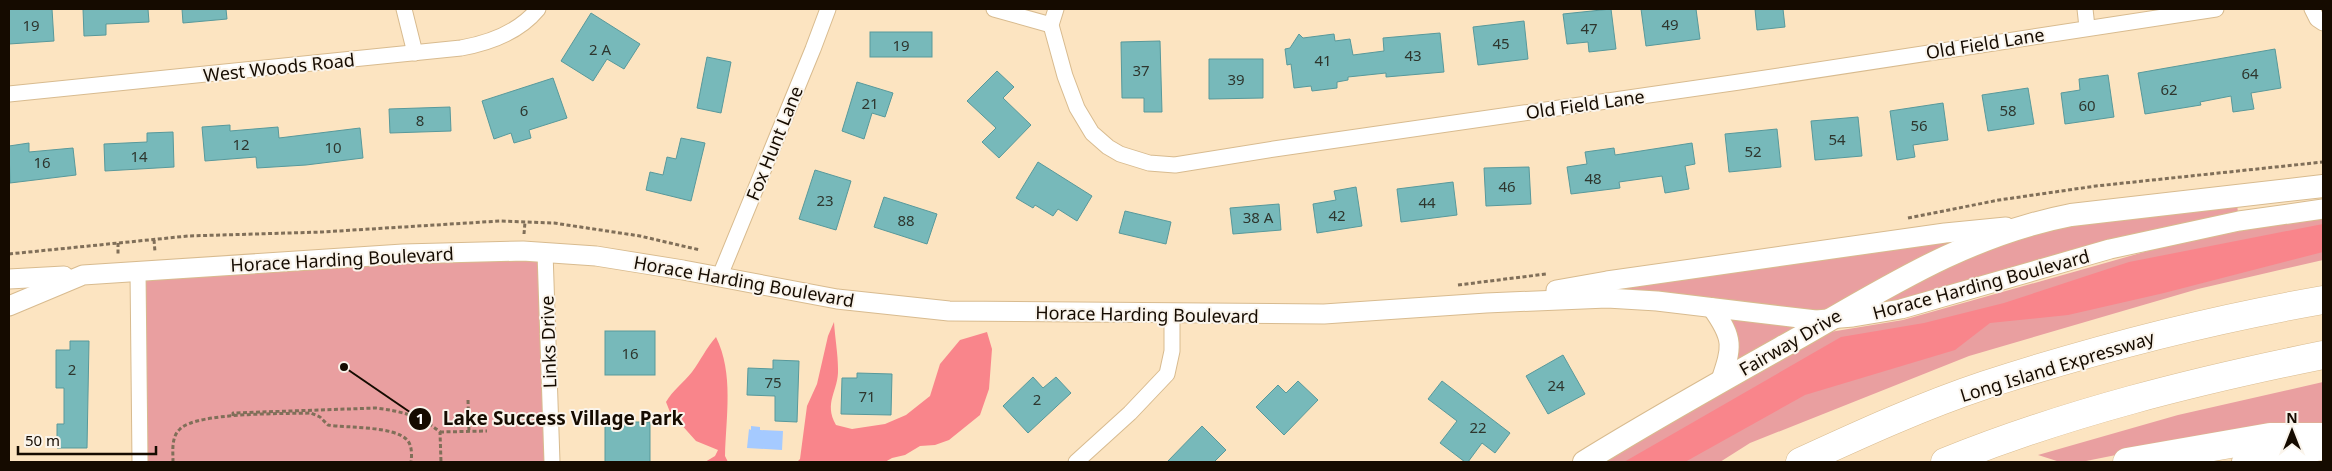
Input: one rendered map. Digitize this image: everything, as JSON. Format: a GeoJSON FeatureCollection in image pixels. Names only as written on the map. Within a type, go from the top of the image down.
{"type":"FeatureCollection","features":[{"type":"Feature","properties":{"kind":"highway","name":"Long Island Expressway"},"geometry":{"type":"LineString","coordinates":[[1800,462],[1921,409],[1984,385],[2121,345],[2242,316],[2323,300]]}},
{"type":"Feature","properties":{"kind":"highway"},"geometry":{"type":"LineString","coordinates":[[1945,462],[2076,416],[2192,384],[2323,355]]}},
{"type":"Feature","properties":{"kind":"highway"},"geometry":{"type":"LineString","coordinates":[[2127,462],[2270,437],[2323,437]]}},
{"type":"Feature","properties":{"kind":"main road","name":"Horace Harding Boulevard"},"geometry":{"type":"LineString","coordinates":[[2031,224],[2118,209],[2323,186]]}},
{"type":"Feature","properties":{"kind":"main road","name":"Fairway Drive"},"geometry":{"type":"LineString","coordinates":[[1584,462],[1944,256],[1983,240],[2031,224]]}},
{"type":"Feature","properties":{"kind":"main road"},"geometry":{"type":"LineString","coordinates":[[2243,462],[2323,449]]}},
{"type":"Feature","properties":{"kind":"street"},"geometry":{"type":"LineString","coordinates":[[404,9],[415,53]]}},
{"type":"Feature","properties":{"kind":"street","name":"West Woods Road"},"geometry":{"type":"LineString","coordinates":[[9,94],[461,48],[492,40],[520,25],[538,9]]}},
{"type":"Feature","properties":{"kind":"street","name":"Fox Hunt Lane"},"geometry":{"type":"LineString","coordinates":[[720,278],[828,9]]}},
{"type":"Feature","properties":{"kind":"street"},"geometry":{"type":"LineString","coordinates":[[994,9],[1051,25],[1056,9]]}},
{"type":"Feature","properties":{"kind":"street"},"geometry":{"type":"LineString","coordinates":[[2085,9],[2087,27]]}},
{"type":"Feature","properties":{"kind":"street","name":"Old Field Lane"},"geometry":{"type":"LineString","coordinates":[[1051,25],[1070,91],[1083,120],[1092,133],[1108,147],[1120,154],[1149,163],[1175,165],[1416,127],[1739,82],[2087,27],[2216,9]]}},
{"type":"Feature","properties":{"kind":"street"},"geometry":{"type":"LineString","coordinates":[[2312,9],[2317,19],[2323,23]]}},
{"type":"Feature","properties":{"kind":"street","name":"Horace Harding Boulevard"},"geometry":{"type":"LineString","coordinates":[[9,306],[83,275],[403,254],[545,252],[596,256],[837,299],[949,311],[1348,314],[1486,303],[1607,298],[1800,319],[1831,319],[1876,314],[1910,306],[2110,249],[2173,234],[2256,218],[2323,209]]}},
{"type":"Feature","properties":{"kind":"street","name":"Horace Harding Boulevard"},"geometry":{"type":"LineString","coordinates":[[1486,303],[1607,281],[1945,233],[2031,224]]}},
{"type":"Feature","properties":{"kind":"street","name":"Links Drive"},"geometry":{"type":"LineString","coordinates":[[545,252],[552,462]]}},
{"type":"Feature","properties":{"kind":"street"},"geometry":{"type":"LineString","coordinates":[[138,272],[140,462]]}},
{"type":"Feature","properties":{"kind":"street"},"geometry":{"type":"LineString","coordinates":[[9,279],[83,275]]}},
{"type":"Feature","properties":{"kind":"street"},"geometry":{"type":"LineString","coordinates":[[1712,308],[1723,323],[1729,338],[1729,353],[1720,383]]}},
{"type":"Feature","properties":{"kind":"street"},"geometry":{"type":"LineString","coordinates":[[1076,462],[1130,413],[1167,374],[1172,351],[1172,314]]}},
{"type":"Feature","properties":{"kind":"path"},"geometry":{"type":"LineString","coordinates":[[9,254],[154,240],[500,221],[554,223],[640,236],[700,250]]}},
{"type":"Feature","properties":{"kind":"path"},"geometry":{"type":"LineString","coordinates":[[154,240],[154,252]]}},
{"type":"Feature","properties":{"kind":"path"},"geometry":{"type":"LineString","coordinates":[[118,243],[118,255]]}},
{"type":"Feature","properties":{"kind":"path"},"geometry":{"type":"LineString","coordinates":[[1450,285],[1459,284]]}},
{"type":"Feature","properties":{"kind":"path"},"geometry":{"type":"LineString","coordinates":[[468,400],[469,432]]}},
{"type":"Feature","properties":{"kind":"path"},"geometry":{"type":"LineString","coordinates":[[233,416],[233,413],[376,408],[398,410],[427,422],[440,432],[487,431]]}},
{"type":"Feature","properties":{"kind":"path"},"geometry":{"type":"LineString","coordinates":[[173,462],[173,441],[180,428],[200,420],[233,416],[311,413],[320,417],[328,424],[393,432],[407,440],[412,452],[411,462]]}},
{"type":"Feature","properties":{"kind":"path"},"geometry":{"type":"LineString","coordinates":[[440,432],[441,462]]}},
{"type":"Feature","properties":{"kind":"shaded area"},"geometry":{"type":"Polygon","coordinates":[[[2236,196],[2239,221],[1853,317],[1720,383],[1727,360],[1712,308],[1607,298],[1607,281],[2236,196]]]}},
{"type":"Feature","properties":{"kind":"shaded area"},"geometry":{"type":"Polygon","coordinates":[[[2323,219],[2323,260],[2198,289],[1969,356],[1750,443],[1720,462],[1606,462],[1719,393],[1830,332],[1903,320],[2169,245],[2271,225],[2323,219]]]}},
{"type":"Feature","properties":{"kind":"shaded area"},"geometry":{"type":"Polygon","coordinates":[[[2323,224],[2323,252],[2164,293],[2068,315],[1990,323],[1955,350],[1805,395],[1685,462],[1624,462],[1841,337],[1924,323],[2004,303],[2129,262],[2323,224]]]}},
{"type":"Feature","properties":{"kind":"shaded area"},"geometry":{"type":"Polygon","coordinates":[[[545,252],[552,462],[140,462],[138,271],[545,252]]]}},
{"type":"Feature","properties":{"kind":"shaded area"},"geometry":{"type":"Polygon","coordinates":[[[834,322],[838,377],[831,410],[836,425],[852,429],[885,424],[906,415],[930,396],[940,364],[960,340],[987,332],[992,349],[989,389],[980,415],[949,440],[935,445],[920,446],[905,455],[885,462],[797,462],[800,459],[807,406],[817,384],[828,336],[834,322]]]}},
{"type":"Feature","properties":{"kind":"shaded area"},"geometry":{"type":"Polygon","coordinates":[[[716,337],[722,351],[727,380],[725,456],[728,462],[705,462],[715,456],[718,450],[696,441],[670,412],[666,402],[692,372],[716,337]]]}},
{"type":"Feature","properties":{"kind":"shaded area"},"geometry":{"type":"Polygon","coordinates":[[[2323,382],[2323,424],[2211,436],[2081,462],[2060,462],[2038,455],[2178,415],[2323,382]]]}},
{"type":"Feature","properties":{"kind":"water"},"geometry":{"type":"Polygon","coordinates":[[[751,426],[760,427],[760,430],[783,431],[782,450],[747,448],[751,426]]]}},
{"type":"Feature","properties":{"kind":"building"},"geometry":{"type":"Polygon","coordinates":[[[9,9],[52,9],[54,41],[9,44],[9,9]]]}},
{"type":"Feature","properties":{"kind":"building"},"geometry":{"type":"Polygon","coordinates":[[[83,9],[148,9],[149,22],[106,24],[106,35],[84,36],[83,9]]]}},
{"type":"Feature","properties":{"kind":"building"},"geometry":{"type":"Polygon","coordinates":[[[182,9],[226,9],[227,19],[183,23],[182,9]]]}},
{"type":"Feature","properties":{"kind":"building"},"geometry":{"type":"Polygon","coordinates":[[[1611,9],[1616,49],[1589,52],[1588,42],[1567,44],[1563,14],[1611,9]]]}},
{"type":"Feature","properties":{"kind":"building"},"geometry":{"type":"Polygon","coordinates":[[[1641,9],[1696,9],[1700,39],[1646,46],[1641,9]]]}},
{"type":"Feature","properties":{"kind":"building"},"geometry":{"type":"Polygon","coordinates":[[[1755,9],[1783,9],[1785,27],[1757,30],[1755,9]]]}},
{"type":"Feature","properties":{"kind":"building"},"geometry":{"type":"Polygon","coordinates":[[[591,13],[640,44],[624,69],[607,59],[593,81],[561,61],[591,13]]]}},
{"type":"Feature","properties":{"kind":"building"},"geometry":{"type":"Polygon","coordinates":[[[1524,21],[1528,59],[1478,65],[1473,27],[1524,21]]]}},
{"type":"Feature","properties":{"kind":"building"},"geometry":{"type":"Polygon","coordinates":[[[870,32],[932,32],[932,57],[870,57],[870,32]]]}},
{"type":"Feature","properties":{"kind":"building"},"geometry":{"type":"Polygon","coordinates":[[[1440,33],[1444,72],[1386,77],[1386,73],[1348,77],[1348,80],[1337,82],[1337,88],[1312,91],[1311,86],[1294,88],[1291,64],[1287,65],[1285,49],[1290,48],[1299,34],[1303,38],[1334,34],[1335,41],[1350,39],[1353,55],[1384,51],[1383,38],[1440,33]]]}},
{"type":"Feature","properties":{"kind":"building"},"geometry":{"type":"Polygon","coordinates":[[[1160,41],[1162,112],[1144,112],[1144,98],[1122,98],[1121,42],[1160,41]]]}},
{"type":"Feature","properties":{"kind":"building"},"geometry":{"type":"Polygon","coordinates":[[[2275,49],[2281,88],[2251,93],[2254,109],[2233,112],[2231,96],[2200,102],[2201,105],[2145,114],[2138,73],[2275,49]]]}},
{"type":"Feature","properties":{"kind":"building"},"geometry":{"type":"Polygon","coordinates":[[[707,57],[731,62],[721,113],[697,108],[707,57]]]}},
{"type":"Feature","properties":{"kind":"building"},"geometry":{"type":"Polygon","coordinates":[[[1209,59],[1263,59],[1263,98],[1209,99],[1209,59]]]}},
{"type":"Feature","properties":{"kind":"building"},"geometry":{"type":"Polygon","coordinates":[[[997,71],[1014,87],[1003,98],[1031,125],[999,158],[982,142],[996,128],[967,101],[997,71]]]}},
{"type":"Feature","properties":{"kind":"building"},"geometry":{"type":"Polygon","coordinates":[[[2108,75],[2114,117],[2065,124],[2061,93],[2080,90],[2079,79],[2108,75]]]}},
{"type":"Feature","properties":{"kind":"building"},"geometry":{"type":"Polygon","coordinates":[[[553,78],[567,118],[529,130],[531,138],[514,143],[511,133],[494,139],[482,101],[553,78]]]}},
{"type":"Feature","properties":{"kind":"building"},"geometry":{"type":"Polygon","coordinates":[[[857,82],[893,93],[885,117],[872,113],[864,139],[842,131],[857,82]]]}},
{"type":"Feature","properties":{"kind":"building"},"geometry":{"type":"Polygon","coordinates":[[[2028,88],[2034,124],[1988,131],[1982,95],[2028,88]]]}},
{"type":"Feature","properties":{"kind":"building"},"geometry":{"type":"Polygon","coordinates":[[[1943,103],[1948,140],[1913,145],[1915,157],[1897,160],[1890,111],[1943,103]]]}},
{"type":"Feature","properties":{"kind":"building"},"geometry":{"type":"Polygon","coordinates":[[[450,107],[451,131],[390,133],[389,109],[450,107]]]}},
{"type":"Feature","properties":{"kind":"building"},"geometry":{"type":"Polygon","coordinates":[[[1858,117],[1862,156],[1815,160],[1811,121],[1858,117]]]}},
{"type":"Feature","properties":{"kind":"building"},"geometry":{"type":"Polygon","coordinates":[[[230,125],[230,131],[278,127],[279,138],[360,128],[363,158],[306,165],[257,168],[256,157],[205,161],[202,127],[230,125]]]}},
{"type":"Feature","properties":{"kind":"building"},"geometry":{"type":"Polygon","coordinates":[[[1777,129],[1781,167],[1729,172],[1725,134],[1777,129]]]}},
{"type":"Feature","properties":{"kind":"building"},"geometry":{"type":"Polygon","coordinates":[[[173,132],[174,167],[105,171],[104,144],[147,142],[147,133],[173,132]]]}},
{"type":"Feature","properties":{"kind":"building"},"geometry":{"type":"Polygon","coordinates":[[[681,138],[705,143],[691,201],[646,190],[650,172],[663,175],[667,157],[676,159],[681,138]]]}},
{"type":"Feature","properties":{"kind":"building"},"geometry":{"type":"Polygon","coordinates":[[[29,143],[29,152],[73,148],[76,175],[10,183],[9,146],[29,143]]]}},
{"type":"Feature","properties":{"kind":"building"},"geometry":{"type":"Polygon","coordinates":[[[1692,143],[1695,164],[1685,166],[1689,189],[1665,193],[1662,176],[1619,182],[1620,188],[1571,194],[1567,167],[1587,164],[1585,152],[1614,148],[1615,155],[1692,143]]]}},
{"type":"Feature","properties":{"kind":"building"},"geometry":{"type":"Polygon","coordinates":[[[1038,162],[1092,196],[1077,221],[1058,209],[1053,216],[1035,205],[1033,208],[1016,198],[1038,162]]]}},
{"type":"Feature","properties":{"kind":"building"},"geometry":{"type":"Polygon","coordinates":[[[1529,167],[1531,204],[1486,206],[1484,168],[1529,167]]]}},
{"type":"Feature","properties":{"kind":"building"},"geometry":{"type":"Polygon","coordinates":[[[815,170],[851,181],[836,230],[799,219],[815,170]]]}},
{"type":"Feature","properties":{"kind":"building"},"geometry":{"type":"Polygon","coordinates":[[[1453,182],[1457,215],[1401,222],[1397,189],[1453,182]]]}},
{"type":"Feature","properties":{"kind":"building"},"geometry":{"type":"Polygon","coordinates":[[[1356,187],[1362,226],[1317,233],[1313,204],[1336,200],[1334,191],[1356,187]]]}},
{"type":"Feature","properties":{"kind":"building"},"geometry":{"type":"Polygon","coordinates":[[[884,197],[937,214],[927,244],[874,227],[884,197]]]}},
{"type":"Feature","properties":{"kind":"building"},"geometry":{"type":"Polygon","coordinates":[[[1279,204],[1281,230],[1233,234],[1230,208],[1279,204]]]}},
{"type":"Feature","properties":{"kind":"building"},"geometry":{"type":"Polygon","coordinates":[[[1125,211],[1171,222],[1166,244],[1119,233],[1125,211]]]}},
{"type":"Feature","properties":{"kind":"building"},"geometry":{"type":"Polygon","coordinates":[[[605,331],[655,331],[655,375],[605,375],[605,331]]]}},
{"type":"Feature","properties":{"kind":"building"},"geometry":{"type":"Polygon","coordinates":[[[70,341],[89,341],[87,448],[57,448],[57,424],[64,424],[64,388],[56,388],[56,350],[70,350],[70,341]]]}},
{"type":"Feature","properties":{"kind":"building"},"geometry":{"type":"Polygon","coordinates":[[[1563,355],[1585,394],[1548,414],[1526,376],[1563,355]]]}},
{"type":"Feature","properties":{"kind":"building"},"geometry":{"type":"Polygon","coordinates":[[[773,360],[799,361],[797,422],[775,421],[775,396],[747,395],[748,368],[773,369],[773,360]]]}},
{"type":"Feature","properties":{"kind":"building"},"geometry":{"type":"Polygon","coordinates":[[[857,373],[892,374],[891,415],[841,414],[842,378],[857,378],[857,373]]]}},
{"type":"Feature","properties":{"kind":"building"},"geometry":{"type":"Polygon","coordinates":[[[1033,377],[1043,388],[1056,377],[1071,393],[1028,433],[1003,406],[1033,377]]]}},
{"type":"Feature","properties":{"kind":"building"},"geometry":{"type":"Polygon","coordinates":[[[1298,381],[1318,400],[1284,435],[1256,407],[1278,385],[1286,393],[1298,381]]]}},
{"type":"Feature","properties":{"kind":"building"},"geometry":{"type":"Polygon","coordinates":[[[1442,381],[1510,433],[1495,453],[1482,443],[1468,462],[1465,462],[1440,443],[1457,421],[1428,399],[1442,381]]]}},
{"type":"Feature","properties":{"kind":"building"},"geometry":{"type":"Polygon","coordinates":[[[605,422],[650,422],[650,462],[605,462],[605,422]]]}},
{"type":"Feature","properties":{"kind":"building"},"geometry":{"type":"Polygon","coordinates":[[[1202,426],[1226,450],[1214,462],[1167,462],[1202,426]]]}},
{"type":"Feature","properties":{"kind":"place","name":"Lake Success Village Park"},"geometry":{"type":"Point","coordinates":[344,367]}}]}
